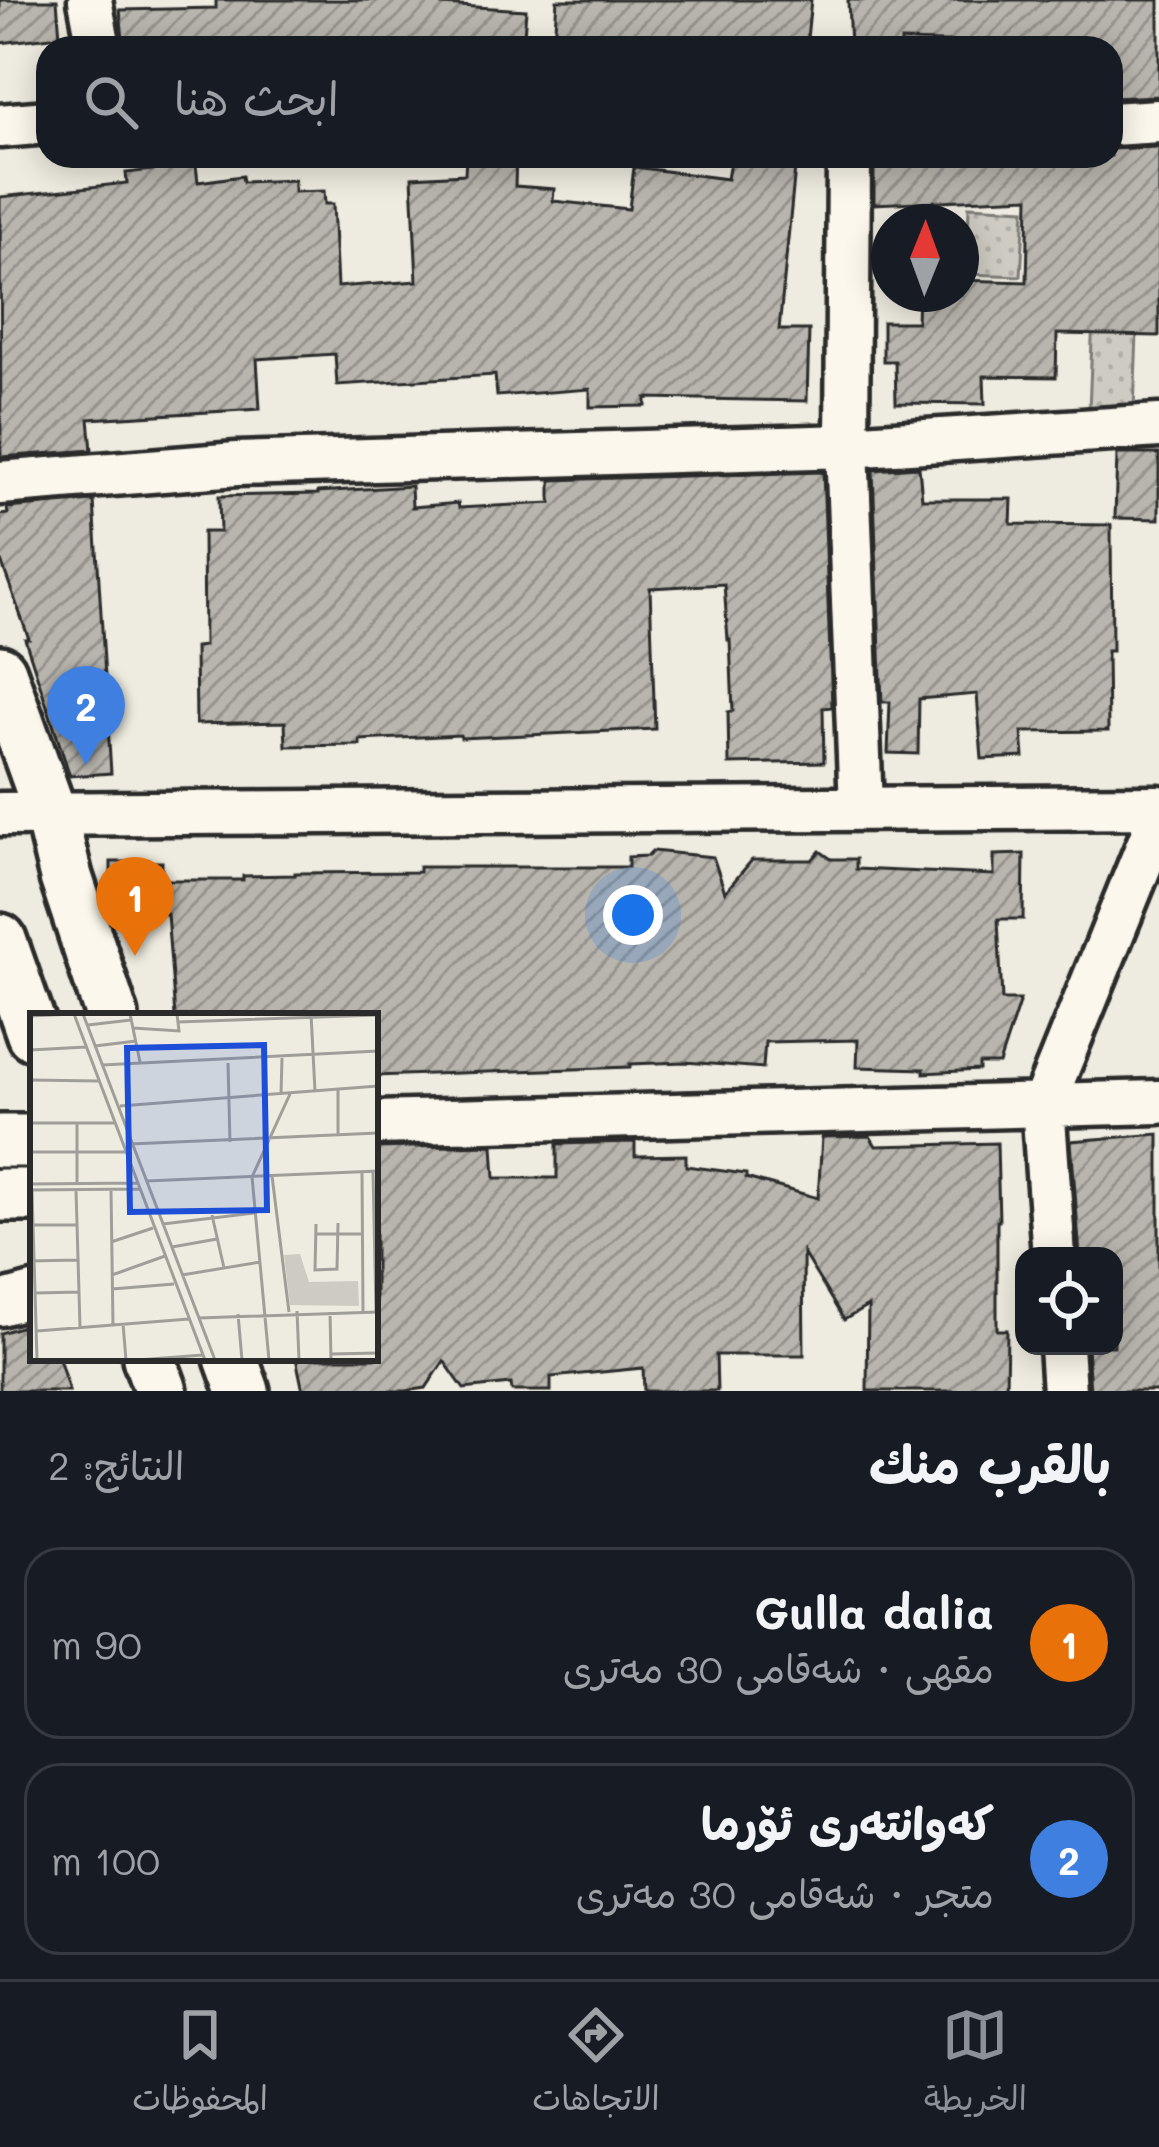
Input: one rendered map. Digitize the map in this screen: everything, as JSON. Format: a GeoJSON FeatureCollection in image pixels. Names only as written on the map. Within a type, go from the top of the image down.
{"type":"FeatureCollection","features":[{"type":"Feature","properties":{"kind":"main road"},"geometry":{"type":"LineString","coordinates":[[0,672],[52,814],[111,1013]]}},
{"type":"Feature","properties":{"kind":"main road"},"geometry":{"type":"LineString","coordinates":[[0,940],[30,1025]]}},
{"type":"Feature","properties":{"kind":"main road"},"geometry":{"type":"LineString","coordinates":[[150,1361],[161,1391]]}},
{"type":"Feature","properties":{"kind":"main road"},"geometry":{"type":"LineString","coordinates":[[232,1361],[243,1391]]}},
{"type":"Feature","properties":{"kind":"street"},"geometry":{"type":"LineString","coordinates":[[89,0],[96,36]]}},
{"type":"Feature","properties":{"kind":"street"},"geometry":{"type":"LineString","coordinates":[[1123,123],[1159,121]]}},
{"type":"Feature","properties":{"kind":"street"},"geometry":{"type":"LineString","coordinates":[[0,125],[36,123]]}},
{"type":"Feature","properties":{"kind":"street"},"geometry":{"type":"LineString","coordinates":[[849,168],[847,446],[861,808]]}},
{"type":"Feature","properties":{"kind":"street"},"geometry":{"type":"LineString","coordinates":[[0,483],[237,464],[847,446],[1159,426]]}},
{"type":"Feature","properties":{"kind":"street"},"geometry":{"type":"LineString","coordinates":[[0,814],[1159,807]]}},
{"type":"Feature","properties":{"kind":"street"},"geometry":{"type":"LineString","coordinates":[[1053,1247],[1043,1105],[1159,818]]}},
{"type":"Feature","properties":{"kind":"street"},"geometry":{"type":"LineString","coordinates":[[378,1123],[1159,1102]]}},
{"type":"Feature","properties":{"kind":"street"},"geometry":{"type":"LineString","coordinates":[[0,1304],[30,1296]]}},
{"type":"Feature","properties":{"kind":"street"},"geometry":{"type":"LineString","coordinates":[[1062,1355],[1064,1391]]}},
{"type":"Feature","properties":{"kind":"shaded area"},"geometry":{"type":"Polygon","coordinates":[[[1098,201],[1142,203],[1134,411],[1089,410],[1098,201]]]}},
{"type":"Feature","properties":{"kind":"shaded area"},"geometry":{"type":"Polygon","coordinates":[[[979,207],[1025,209],[1021,276],[979,274],[979,207]]]}},
{"type":"Feature","properties":{"kind":"building"},"geometry":{"type":"Polygon","coordinates":[[[0,0],[57,0],[60,36],[0,43],[0,0]]]}},
{"type":"Feature","properties":{"kind":"building"},"geometry":{"type":"Polygon","coordinates":[[[216,0],[443,0],[442,5],[526,10],[524,36],[123,36],[120,10],[216,8],[216,0]]]}},
{"type":"Feature","properties":{"kind":"building"},"geometry":{"type":"Polygon","coordinates":[[[557,0],[811,0],[807,36],[554,36],[557,0]]]}},
{"type":"Feature","properties":{"kind":"building"},"geometry":{"type":"Polygon","coordinates":[[[848,0],[1159,0],[1159,96],[1123,98],[1123,36],[850,36],[848,0]]]}},
{"type":"Feature","properties":{"kind":"building"},"geometry":{"type":"Polygon","coordinates":[[[1159,147],[1159,336],[1057,334],[1056,377],[984,376],[985,404],[896,403],[895,361],[883,361],[883,322],[917,322],[917,312],[979,312],[979,281],[1027,282],[1029,197],[874,204],[874,168],[1123,168],[1123,148],[1159,147]]]}},
{"type":"Feature","properties":{"kind":"building"},"geometry":{"type":"Polygon","coordinates":[[[170,168],[196,168],[198,182],[242,176],[243,182],[294,180],[294,192],[324,191],[325,204],[333,204],[337,287],[417,281],[412,177],[465,174],[465,168],[516,168],[515,186],[554,189],[553,201],[629,209],[634,168],[727,179],[729,168],[795,168],[779,330],[809,330],[807,401],[646,398],[646,406],[590,407],[590,389],[497,396],[495,375],[337,385],[335,354],[257,359],[260,409],[89,419],[92,450],[1,457],[0,197],[127,183],[126,173],[170,168]]]}},
{"type":"Feature","properties":{"kind":"building"},"geometry":{"type":"Polygon","coordinates":[[[1117,454],[1159,454],[1159,519],[1115,518],[1117,454]]]}},
{"type":"Feature","properties":{"kind":"building"},"geometry":{"type":"Polygon","coordinates":[[[919,467],[922,499],[1012,499],[1011,524],[1111,525],[1108,731],[1022,732],[1024,757],[982,759],[977,694],[919,699],[918,754],[888,753],[890,702],[882,702],[873,470],[919,467]]]}},
{"type":"Feature","properties":{"kind":"building"},"geometry":{"type":"Polygon","coordinates":[[[823,472],[832,707],[823,708],[824,762],[729,764],[728,712],[733,711],[724,584],[650,588],[655,729],[286,746],[285,722],[196,724],[195,647],[204,646],[203,532],[220,532],[219,496],[411,486],[412,507],[458,503],[459,508],[551,503],[551,480],[823,472]]]}},
{"type":"Feature","properties":{"kind":"building"},"geometry":{"type":"Polygon","coordinates":[[[94,501],[111,773],[70,776],[0,558],[0,515],[8,514],[7,508],[94,501]]]}},
{"type":"Feature","properties":{"kind":"building"},"geometry":{"type":"Polygon","coordinates":[[[653,851],[713,857],[725,892],[752,860],[812,860],[820,851],[831,859],[856,859],[856,869],[994,875],[994,855],[1024,854],[1023,919],[998,919],[1002,1000],[1020,1000],[999,1064],[924,1073],[924,1069],[857,1067],[858,1040],[765,1042],[763,1068],[685,1062],[378,1076],[378,1013],[175,1013],[167,914],[111,914],[111,862],[162,862],[162,880],[243,880],[243,876],[295,873],[419,872],[419,867],[628,867],[628,857],[648,856],[653,851]]]}},
{"type":"Feature","properties":{"kind":"building"},"geometry":{"type":"Polygon","coordinates":[[[1159,1134],[1159,1391],[1090,1391],[1088,1355],[1123,1355],[1123,1247],[1079,1247],[1071,1141],[1159,1134]]]}},
{"type":"Feature","properties":{"kind":"building"},"geometry":{"type":"Polygon","coordinates":[[[870,1136],[876,1146],[997,1143],[997,1330],[1007,1330],[1006,1391],[867,1391],[868,1306],[844,1320],[803,1253],[804,1355],[716,1355],[717,1391],[644,1391],[643,1368],[551,1377],[551,1391],[512,1391],[511,1384],[464,1389],[444,1361],[426,1388],[303,1391],[297,1361],[378,1361],[378,1148],[493,1145],[495,1178],[557,1178],[557,1144],[635,1142],[635,1156],[686,1155],[686,1166],[746,1174],[746,1178],[818,1198],[822,1137],[870,1136]]]}},
{"type":"Feature","properties":{"kind":"building"},"geometry":{"type":"Polygon","coordinates":[[[30,1324],[30,1361],[60,1361],[69,1391],[0,1391],[0,1333],[30,1324]]]}},
{"type":"Feature","properties":{"kind":"place","name":"کەوانتەری ئۆرما"},"geometry":{"type":"Point","coordinates":[86,765]}},
{"type":"Feature","properties":{"kind":"place","name":"Gulla dalia"},"geometry":{"type":"Point","coordinates":[135,956]}}]}
